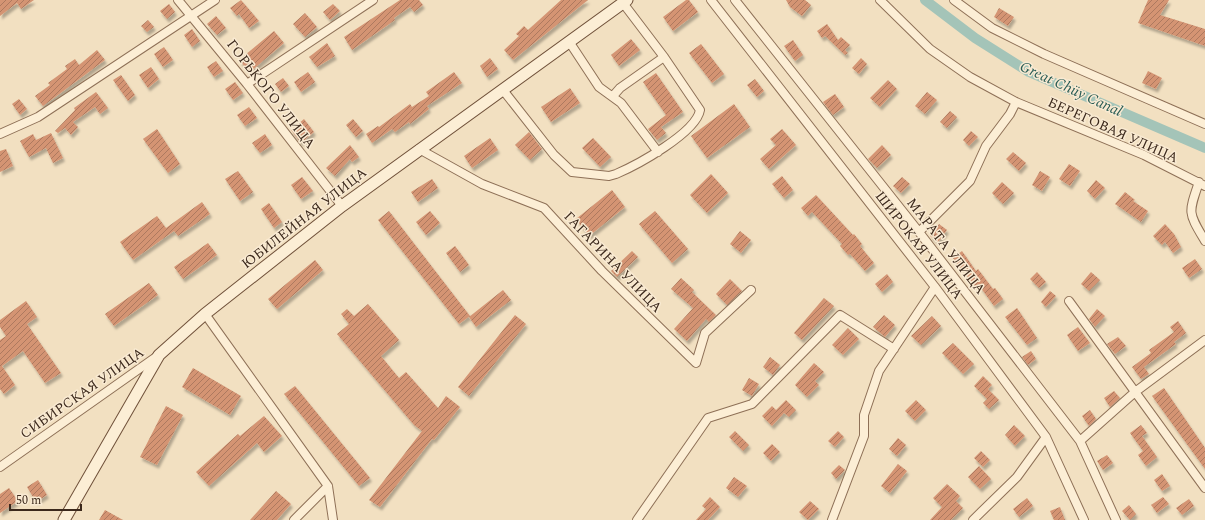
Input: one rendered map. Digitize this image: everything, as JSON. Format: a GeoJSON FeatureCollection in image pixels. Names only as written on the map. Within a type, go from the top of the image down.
{"type":"FeatureCollection","features":[{"type":"Feature","properties":{"kind":"main road","name":"ЮБИЛЕЙНАЯ УЛИЦА"},"geometry":{"type":"LineString","coordinates":[[64,520],[159,355],[205,314],[342,206],[419,149],[570,43],[625,2]]}},
{"type":"Feature","properties":{"kind":"street","name":"ГОРЬКОГО УЛИЦА"},"geometry":{"type":"LineString","coordinates":[[178,0],[247,84],[342,206]]}},
{"type":"Feature","properties":{"kind":"street"},"geometry":{"type":"LineString","coordinates":[[0,134],[38,117],[214,0]]}},
{"type":"Feature","properties":{"kind":"street"},"geometry":{"type":"LineString","coordinates":[[247,84],[373,0]]}},
{"type":"Feature","properties":{"kind":"street","name":"ШИРОКАЯ УЛИЦА"},"geometry":{"type":"LineString","coordinates":[[711,0],[935,287],[1046,437],[1084,520]]}},
{"type":"Feature","properties":{"kind":"street","name":"МАРАТА УЛИЦА"},"geometry":{"type":"LineString","coordinates":[[735,0],[919,232],[1080,441],[1116,520]]}},
{"type":"Feature","properties":{"kind":"street","name":"БЕРЕГОВАЯ УЛИЦА"},"geometry":{"type":"LineString","coordinates":[[880,0],[930,49],[970,77],[1016,102],[1144,155],[1202,184],[1192,204],[1191,218],[1205,241]]}},
{"type":"Feature","properties":{"kind":"street"},"geometry":{"type":"LineString","coordinates":[[954,0],[992,28],[1044,54],[1205,124]]}},
{"type":"Feature","properties":{"kind":"street"},"geometry":{"type":"LineString","coordinates":[[503,90],[554,155],[572,172],[609,176],[616,174],[658,152],[695,120],[700,110],[625,2]]}},
{"type":"Feature","properties":{"kind":"street"},"geometry":{"type":"LineString","coordinates":[[570,43],[599,87],[621,103],[658,152]]}},
{"type":"Feature","properties":{"kind":"street"},"geometry":{"type":"LineString","coordinates":[[613,96],[625,84],[664,57]]}},
{"type":"Feature","properties":{"kind":"street"},"geometry":{"type":"LineString","coordinates":[[919,232],[970,182],[986,146],[1010,114],[1016,102]]}},
{"type":"Feature","properties":{"kind":"street","name":"ГАГАРИНА УЛИЦА"},"geometry":{"type":"LineString","coordinates":[[419,149],[482,184],[544,208],[602,271],[696,363],[705,333],[751,290]]}},
{"type":"Feature","properties":{"kind":"street"},"geometry":{"type":"LineString","coordinates":[[832,520],[864,436],[864,415],[879,371],[935,287]]}},
{"type":"Feature","properties":{"kind":"street"},"geometry":{"type":"LineString","coordinates":[[1069,301],[1205,488]]}},
{"type":"Feature","properties":{"kind":"street"},"geometry":{"type":"LineString","coordinates":[[205,314],[328,486],[333,520]]}},
{"type":"Feature","properties":{"kind":"street"},"geometry":{"type":"LineString","coordinates":[[637,520],[708,418],[752,404],[840,315],[894,349]]}},
{"type":"Feature","properties":{"kind":"street"},"geometry":{"type":"LineString","coordinates":[[1080,441],[1135,392],[1205,340]]}},
{"type":"Feature","properties":{"kind":"street","name":"СИБИРСКАЯ УЛИЦА"},"geometry":{"type":"LineString","coordinates":[[0,467],[159,355]]}},
{"type":"Feature","properties":{"kind":"street"},"geometry":{"type":"LineString","coordinates":[[973,520],[1017,478],[1046,437]]}},
{"type":"Feature","properties":{"kind":"street"},"geometry":{"type":"LineString","coordinates":[[294,520],[328,486]]}},
{"type":"Feature","properties":{"kind":"building"},"geometry":{"type":"Polygon","coordinates":[[[0,0],[34,0],[21,9],[17,3],[0,16],[0,0]]]}},
{"type":"Feature","properties":{"kind":"building"},"geometry":{"type":"Polygon","coordinates":[[[241,0],[259,21],[249,28],[239,14],[237,16],[230,8],[241,0]]]}},
{"type":"Feature","properties":{"kind":"building"},"geometry":{"type":"Polygon","coordinates":[[[400,0],[419,0],[423,5],[414,12],[410,7],[394,18],[395,20],[352,50],[344,37],[400,0]]]}},
{"type":"Feature","properties":{"kind":"building"},"geometry":{"type":"Polygon","coordinates":[[[561,0],[588,0],[513,60],[504,50],[519,36],[516,34],[524,26],[528,30],[561,0]]]}},
{"type":"Feature","properties":{"kind":"building"},"geometry":{"type":"Polygon","coordinates":[[[686,0],[689,0],[698,12],[673,31],[663,17],[686,0]]]}},
{"type":"Feature","properties":{"kind":"building"},"geometry":{"type":"Polygon","coordinates":[[[786,0],[805,0],[811,5],[802,16],[790,7],[786,0]]]}},
{"type":"Feature","properties":{"kind":"building"},"geometry":{"type":"Polygon","coordinates":[[[1148,0],[1169,0],[1160,15],[1205,29],[1205,46],[1138,23],[1148,0]]]}},
{"type":"Feature","properties":{"kind":"building"},"geometry":{"type":"Polygon","coordinates":[[[169,4],[175,12],[167,19],[160,11],[169,4]]]}},
{"type":"Feature","properties":{"kind":"building"},"geometry":{"type":"Polygon","coordinates":[[[333,4],[340,11],[330,20],[323,12],[333,4]]]}},
{"type":"Feature","properties":{"kind":"building"},"geometry":{"type":"Polygon","coordinates":[[[999,8],[1014,17],[1008,26],[994,17],[999,8]]]}},
{"type":"Feature","properties":{"kind":"building"},"geometry":{"type":"Polygon","coordinates":[[[305,13],[317,27],[305,37],[293,24],[305,13]]]}},
{"type":"Feature","properties":{"kind":"building"},"geometry":{"type":"Polygon","coordinates":[[[216,16],[226,28],[217,35],[207,24],[216,16]]]}},
{"type":"Feature","properties":{"kind":"building"},"geometry":{"type":"Polygon","coordinates":[[[148,20],[154,27],[147,32],[141,26],[148,20]]]}},
{"type":"Feature","properties":{"kind":"building"},"geometry":{"type":"Polygon","coordinates":[[[827,24],[838,40],[841,37],[850,45],[845,50],[848,53],[845,55],[825,36],[822,38],[817,31],[827,24]]]}},
{"type":"Feature","properties":{"kind":"building"},"geometry":{"type":"Polygon","coordinates":[[[192,29],[200,41],[192,47],[184,35],[192,29]]]}},
{"type":"Feature","properties":{"kind":"building"},"geometry":{"type":"Polygon","coordinates":[[[274,31],[284,43],[250,72],[239,60],[274,31]]]}},
{"type":"Feature","properties":{"kind":"building"},"geometry":{"type":"Polygon","coordinates":[[[631,39],[640,50],[619,66],[611,55],[631,39]]]}},
{"type":"Feature","properties":{"kind":"building"},"geometry":{"type":"Polygon","coordinates":[[[793,40],[803,55],[795,61],[784,46],[793,40]]]}},
{"type":"Feature","properties":{"kind":"building"},"geometry":{"type":"Polygon","coordinates":[[[327,43],[335,56],[317,67],[309,57],[327,43]]]}},
{"type":"Feature","properties":{"kind":"building"},"geometry":{"type":"Polygon","coordinates":[[[701,44],[724,74],[712,83],[689,53],[701,44]]]}},
{"type":"Feature","properties":{"kind":"building"},"geometry":{"type":"Polygon","coordinates":[[[164,47],[173,60],[163,67],[154,54],[164,47]]]}},
{"type":"Feature","properties":{"kind":"building"},"geometry":{"type":"Polygon","coordinates":[[[97,50],[105,60],[43,106],[35,96],[50,85],[48,83],[67,69],[65,66],[75,59],[79,65],[97,50]]]}},
{"type":"Feature","properties":{"kind":"building"},"geometry":{"type":"Polygon","coordinates":[[[490,58],[498,69],[487,77],[480,66],[490,58]]]}},
{"type":"Feature","properties":{"kind":"building"},"geometry":{"type":"Polygon","coordinates":[[[861,58],[867,64],[859,74],[852,68],[861,58]]]}},
{"type":"Feature","properties":{"kind":"building"},"geometry":{"type":"Polygon","coordinates":[[[216,61],[223,71],[214,77],[207,67],[216,61]]]}},
{"type":"Feature","properties":{"kind":"building"},"geometry":{"type":"Polygon","coordinates":[[[151,67],[159,79],[148,88],[139,75],[151,67]]]}},
{"type":"Feature","properties":{"kind":"building"},"geometry":{"type":"Polygon","coordinates":[[[1148,71],[1162,78],[1156,89],[1142,83],[1148,71]]]}},
{"type":"Feature","properties":{"kind":"building"},"geometry":{"type":"Polygon","coordinates":[[[308,72],[315,82],[301,92],[294,82],[308,72]]]}},
{"type":"Feature","properties":{"kind":"building"},"geometry":{"type":"Polygon","coordinates":[[[454,72],[462,83],[427,106],[429,109],[410,124],[409,122],[395,132],[392,129],[372,143],[366,134],[378,126],[379,127],[410,104],[412,107],[429,96],[426,92],[454,72]]]}},
{"type":"Feature","properties":{"kind":"building"},"geometry":{"type":"Polygon","coordinates":[[[656,73],[683,112],[661,127],[666,133],[657,140],[648,129],[666,115],[643,82],[656,73]]]}},
{"type":"Feature","properties":{"kind":"building"},"geometry":{"type":"Polygon","coordinates":[[[121,75],[135,95],[128,101],[113,80],[121,75]]]}},
{"type":"Feature","properties":{"kind":"building"},"geometry":{"type":"Polygon","coordinates":[[[283,78],[289,86],[281,92],[275,84],[283,78]]]}},
{"type":"Feature","properties":{"kind":"building"},"geometry":{"type":"Polygon","coordinates":[[[755,79],[764,91],[757,97],[747,85],[755,79]]]}},
{"type":"Feature","properties":{"kind":"building"},"geometry":{"type":"Polygon","coordinates":[[[888,80],[897,89],[880,107],[870,98],[888,80]]]}},
{"type":"Feature","properties":{"kind":"building"},"geometry":{"type":"Polygon","coordinates":[[[235,82],[243,93],[233,100],[225,89],[235,82]]]}},
{"type":"Feature","properties":{"kind":"building"},"geometry":{"type":"Polygon","coordinates":[[[570,88],[580,103],[551,122],[541,107],[570,88]]]}},
{"type":"Feature","properties":{"kind":"building"},"geometry":{"type":"Polygon","coordinates":[[[96,92],[108,108],[100,114],[95,107],[73,122],[78,127],[71,135],[65,128],[58,133],[55,131],[75,110],[74,108],[96,92]]]}},
{"type":"Feature","properties":{"kind":"building"},"geometry":{"type":"Polygon","coordinates":[[[927,92],[937,100],[925,114],[915,106],[927,92]]]}},
{"type":"Feature","properties":{"kind":"building"},"geometry":{"type":"Polygon","coordinates":[[[835,94],[844,107],[833,115],[823,102],[835,94]]]}},
{"type":"Feature","properties":{"kind":"building"},"geometry":{"type":"Polygon","coordinates":[[[19,99],[27,109],[20,115],[12,104],[19,99]]]}},
{"type":"Feature","properties":{"kind":"building"},"geometry":{"type":"Polygon","coordinates":[[[734,104],[750,127],[707,158],[691,136],[734,104]]]}},
{"type":"Feature","properties":{"kind":"building"},"geometry":{"type":"Polygon","coordinates":[[[249,107],[257,118],[245,126],[237,115],[249,107]]]}},
{"type":"Feature","properties":{"kind":"building"},"geometry":{"type":"Polygon","coordinates":[[[950,111],[957,117],[947,128],[940,122],[950,111]]]}},
{"type":"Feature","properties":{"kind":"building"},"geometry":{"type":"Polygon","coordinates":[[[304,119],[314,132],[301,143],[291,130],[304,119]]]}},
{"type":"Feature","properties":{"kind":"building"},"geometry":{"type":"Polygon","coordinates":[[[353,119],[363,131],[356,137],[346,125],[353,119]]]}},
{"type":"Feature","properties":{"kind":"building"},"geometry":{"type":"Polygon","coordinates":[[[157,129],[180,164],[168,173],[143,139],[157,129]]]}},
{"type":"Feature","properties":{"kind":"building"},"geometry":{"type":"Polygon","coordinates":[[[782,129],[796,145],[769,169],[760,159],[776,145],[770,139],[782,129]]]}},
{"type":"Feature","properties":{"kind":"building"},"geometry":{"type":"Polygon","coordinates":[[[971,131],[978,137],[969,146],[963,140],[971,131]]]}},
{"type":"Feature","properties":{"kind":"building"},"geometry":{"type":"Polygon","coordinates":[[[529,132],[542,149],[530,160],[515,145],[529,132]]]}},
{"type":"Feature","properties":{"kind":"building"},"geometry":{"type":"Polygon","coordinates":[[[51,133],[63,158],[53,163],[46,148],[29,157],[20,141],[33,134],[36,140],[51,133]]]}},
{"type":"Feature","properties":{"kind":"building"},"geometry":{"type":"Polygon","coordinates":[[[265,134],[272,145],[260,153],[252,143],[265,134]]]}},
{"type":"Feature","properties":{"kind":"building"},"geometry":{"type":"Polygon","coordinates":[[[490,138],[498,150],[472,168],[464,156],[490,138]]]}},
{"type":"Feature","properties":{"kind":"building"},"geometry":{"type":"Polygon","coordinates":[[[593,138],[611,157],[600,167],[582,148],[593,138]]]}},
{"type":"Feature","properties":{"kind":"building"},"geometry":{"type":"Polygon","coordinates":[[[350,145],[359,157],[352,162],[350,159],[335,176],[326,168],[350,145]]]}},
{"type":"Feature","properties":{"kind":"building"},"geometry":{"type":"Polygon","coordinates":[[[882,145],[891,155],[877,168],[868,159],[882,145]]]}},
{"type":"Feature","properties":{"kind":"building"},"geometry":{"type":"Polygon","coordinates":[[[6,149],[13,166],[0,172],[0,151],[6,149]]]}},
{"type":"Feature","properties":{"kind":"building"},"geometry":{"type":"Polygon","coordinates":[[[1013,152],[1026,163],[1019,171],[1006,159],[1013,152]]]}},
{"type":"Feature","properties":{"kind":"building"},"geometry":{"type":"Polygon","coordinates":[[[1069,164],[1080,171],[1070,186],[1059,179],[1069,164]]]}},
{"type":"Feature","properties":{"kind":"building"},"geometry":{"type":"Polygon","coordinates":[[[238,171],[253,192],[240,201],[225,179],[238,171]]]}},
{"type":"Feature","properties":{"kind":"building"},"geometry":{"type":"Polygon","coordinates":[[[1040,171],[1050,177],[1042,191],[1032,185],[1040,171]]]}},
{"type":"Feature","properties":{"kind":"building"},"geometry":{"type":"Polygon","coordinates":[[[711,174],[728,193],[707,213],[690,195],[711,174]]]}},
{"type":"Feature","properties":{"kind":"building"},"geometry":{"type":"Polygon","coordinates":[[[782,176],[793,190],[784,198],[772,184],[782,176]]]}},
{"type":"Feature","properties":{"kind":"building"},"geometry":{"type":"Polygon","coordinates":[[[302,177],[313,191],[301,199],[291,185],[302,177]]]}},
{"type":"Feature","properties":{"kind":"building"},"geometry":{"type":"Polygon","coordinates":[[[902,177],[910,184],[901,193],[893,186],[902,177]]]}},
{"type":"Feature","properties":{"kind":"building"},"geometry":{"type":"Polygon","coordinates":[[[432,179],[438,188],[418,202],[411,192],[432,179]]]}},
{"type":"Feature","properties":{"kind":"building"},"geometry":{"type":"Polygon","coordinates":[[[1096,180],[1105,188],[1095,199],[1087,191],[1096,180]]]}},
{"type":"Feature","properties":{"kind":"building"},"geometry":{"type":"Polygon","coordinates":[[[1002,182],[1014,193],[1003,204],[992,193],[1002,182]]]}},
{"type":"Feature","properties":{"kind":"building"},"geometry":{"type":"Polygon","coordinates":[[[612,190],[625,207],[589,236],[576,219],[612,190]]]}},
{"type":"Feature","properties":{"kind":"building"},"geometry":{"type":"Polygon","coordinates":[[[1125,192],[1135,200],[1133,201],[1148,211],[1141,222],[1115,204],[1125,192]]]}},
{"type":"Feature","properties":{"kind":"building"},"geometry":{"type":"Polygon","coordinates":[[[816,195],[862,244],[860,246],[874,263],[865,271],[850,254],[848,255],[840,246],[842,244],[812,212],[808,216],[801,208],[816,195]]]}},
{"type":"Feature","properties":{"kind":"building"},"geometry":{"type":"Polygon","coordinates":[[[202,202],[210,214],[178,236],[174,231],[133,260],[120,242],[157,216],[166,228],[202,202]]]}},
{"type":"Feature","properties":{"kind":"building"},"geometry":{"type":"Polygon","coordinates":[[[269,203],[282,222],[274,228],[261,209],[269,203]]]}},
{"type":"Feature","properties":{"kind":"building"},"geometry":{"type":"Polygon","coordinates":[[[389,211],[470,316],[459,324],[378,220],[389,211]]]}},
{"type":"Feature","properties":{"kind":"building"},"geometry":{"type":"Polygon","coordinates":[[[430,211],[440,223],[426,235],[416,222],[430,211]]]}},
{"type":"Feature","properties":{"kind":"building"},"geometry":{"type":"Polygon","coordinates":[[[655,211],[688,249],[672,263],[639,224],[655,211]]]}},
{"type":"Feature","properties":{"kind":"building"},"geometry":{"type":"Polygon","coordinates":[[[939,224],[947,230],[938,242],[930,236],[939,224]]]}},
{"type":"Feature","properties":{"kind":"building"},"geometry":{"type":"Polygon","coordinates":[[[1165,224],[1174,234],[1181,247],[1173,253],[1165,242],[1162,245],[1153,236],[1165,224]]]}},
{"type":"Feature","properties":{"kind":"building"},"geometry":{"type":"Polygon","coordinates":[[[740,231],[751,240],[741,253],[730,244],[740,231]]]}},
{"type":"Feature","properties":{"kind":"building"},"geometry":{"type":"Polygon","coordinates":[[[208,243],[217,255],[183,279],[174,267],[208,243]]]}},
{"type":"Feature","properties":{"kind":"building"},"geometry":{"type":"Polygon","coordinates":[[[455,246],[469,265],[460,272],[446,253],[455,246]]]}},
{"type":"Feature","properties":{"kind":"building"},"geometry":{"type":"Polygon","coordinates":[[[632,251],[638,257],[617,277],[611,271],[632,251]]]}},
{"type":"Feature","properties":{"kind":"building"},"geometry":{"type":"Polygon","coordinates":[[[962,251],[976,271],[978,269],[993,289],[995,288],[1003,299],[994,306],[978,284],[975,286],[953,258],[962,251]]]}},
{"type":"Feature","properties":{"kind":"building"},"geometry":{"type":"Polygon","coordinates":[[[1195,259],[1202,269],[1189,278],[1182,268],[1195,259]]]}},
{"type":"Feature","properties":{"kind":"building"},"geometry":{"type":"Polygon","coordinates":[[[315,260],[323,270],[277,309],[268,299],[315,260]]]}},
{"type":"Feature","properties":{"kind":"building"},"geometry":{"type":"Polygon","coordinates":[[[1037,272],[1046,282],[1039,288],[1030,279],[1037,272]]]}},
{"type":"Feature","properties":{"kind":"building"},"geometry":{"type":"Polygon","coordinates":[[[1091,272],[1100,280],[1089,291],[1081,284],[1091,272]]]}},
{"type":"Feature","properties":{"kind":"building"},"geometry":{"type":"Polygon","coordinates":[[[887,274],[893,282],[882,292],[875,284],[887,274]]]}},
{"type":"Feature","properties":{"kind":"building"},"geometry":{"type":"Polygon","coordinates":[[[681,278],[694,290],[692,292],[716,315],[709,322],[706,319],[687,341],[674,329],[693,308],[671,289],[681,278]]]}},
{"type":"Feature","properties":{"kind":"building"},"geometry":{"type":"Polygon","coordinates":[[[730,279],[742,291],[727,305],[716,294],[730,279]]]}},
{"type":"Feature","properties":{"kind":"building"},"geometry":{"type":"Polygon","coordinates":[[[149,283],[158,295],[114,326],[105,314],[149,283]]]}},
{"type":"Feature","properties":{"kind":"building"},"geometry":{"type":"Polygon","coordinates":[[[503,290],[511,300],[476,327],[469,317],[503,290]]]}},
{"type":"Feature","properties":{"kind":"building"},"geometry":{"type":"Polygon","coordinates":[[[1050,291],[1056,296],[1046,307],[1041,302],[1050,291]]]}},
{"type":"Feature","properties":{"kind":"building"},"geometry":{"type":"Polygon","coordinates":[[[824,298],[834,306],[802,340],[794,333],[824,298]]]}},
{"type":"Feature","properties":{"kind":"building"},"geometry":{"type":"Polygon","coordinates":[[[26,301],[37,317],[27,324],[61,373],[45,383],[23,351],[2,366],[15,385],[4,394],[0,389],[0,340],[6,336],[0,327],[0,320],[26,301]]]}},
{"type":"Feature","properties":{"kind":"building"},"geometry":{"type":"Polygon","coordinates":[[[368,304],[399,340],[381,356],[399,378],[406,372],[438,408],[446,396],[460,407],[434,440],[432,439],[380,507],[369,500],[422,431],[414,425],[337,334],[349,324],[341,314],[347,309],[354,316],[368,304]]]}},
{"type":"Feature","properties":{"kind":"building"},"geometry":{"type":"Polygon","coordinates":[[[1017,308],[1037,338],[1027,345],[1005,317],[1017,308]]]}},
{"type":"Feature","properties":{"kind":"building"},"geometry":{"type":"Polygon","coordinates":[[[1097,309],[1105,316],[1095,327],[1089,319],[1097,309]]]}},
{"type":"Feature","properties":{"kind":"building"},"geometry":{"type":"Polygon","coordinates":[[[515,315],[526,324],[469,396],[458,387],[515,315]]]}},
{"type":"Feature","properties":{"kind":"building"},"geometry":{"type":"Polygon","coordinates":[[[884,315],[895,325],[885,337],[873,327],[884,315]]]}},
{"type":"Feature","properties":{"kind":"building"},"geometry":{"type":"Polygon","coordinates":[[[932,316],[941,326],[921,345],[911,336],[932,316]]]}},
{"type":"Feature","properties":{"kind":"building"},"geometry":{"type":"Polygon","coordinates":[[[1178,321],[1186,333],[1174,342],[1176,344],[1144,367],[1149,374],[1141,379],[1132,367],[1151,353],[1149,350],[1174,332],[1170,327],[1178,321]]]}},
{"type":"Feature","properties":{"kind":"building"},"geometry":{"type":"Polygon","coordinates":[[[1078,327],[1090,343],[1078,351],[1067,335],[1078,327]]]}},
{"type":"Feature","properties":{"kind":"building"},"geometry":{"type":"Polygon","coordinates":[[[848,328],[859,339],[843,355],[832,345],[848,328]]]}},
{"type":"Feature","properties":{"kind":"building"},"geometry":{"type":"Polygon","coordinates":[[[1118,337],[1126,346],[1115,354],[1107,344],[1118,337]]]}},
{"type":"Feature","properties":{"kind":"building"},"geometry":{"type":"Polygon","coordinates":[[[953,343],[974,364],[963,374],[942,353],[953,343]]]}},
{"type":"Feature","properties":{"kind":"building"},"geometry":{"type":"Polygon","coordinates":[[[1031,351],[1036,359],[1028,365],[1022,357],[1031,351]]]}},
{"type":"Feature","properties":{"kind":"building"},"geometry":{"type":"Polygon","coordinates":[[[770,357],[780,365],[773,375],[763,367],[770,357]]]}},
{"type":"Feature","properties":{"kind":"building"},"geometry":{"type":"Polygon","coordinates":[[[814,363],[824,372],[815,381],[819,385],[807,397],[795,385],[814,363]]]}},
{"type":"Feature","properties":{"kind":"building"},"geometry":{"type":"Polygon","coordinates":[[[193,368],[241,396],[230,415],[182,387],[193,368]]]}},
{"type":"Feature","properties":{"kind":"building"},"geometry":{"type":"Polygon","coordinates":[[[983,376],[992,385],[988,389],[999,400],[989,409],[983,403],[987,399],[974,386],[983,376]]]}},
{"type":"Feature","properties":{"kind":"building"},"geometry":{"type":"Polygon","coordinates":[[[749,378],[759,384],[752,396],[742,390],[749,378]]]}},
{"type":"Feature","properties":{"kind":"building"},"geometry":{"type":"Polygon","coordinates":[[[295,386],[370,478],[359,486],[284,394],[295,386]]]}},
{"type":"Feature","properties":{"kind":"building"},"geometry":{"type":"Polygon","coordinates":[[[1164,388],[1205,448],[1205,469],[1152,396],[1164,388]]]}},
{"type":"Feature","properties":{"kind":"building"},"geometry":{"type":"Polygon","coordinates":[[[1114,391],[1120,398],[1110,407],[1104,398],[1114,391]]]}},
{"type":"Feature","properties":{"kind":"building"},"geometry":{"type":"Polygon","coordinates":[[[786,400],[796,410],[789,417],[784,413],[772,426],[762,416],[772,406],[776,410],[786,400]]]}},
{"type":"Feature","properties":{"kind":"building"},"geometry":{"type":"Polygon","coordinates":[[[916,400],[926,410],[915,421],[905,411],[916,400]]]}},
{"type":"Feature","properties":{"kind":"building"},"geometry":{"type":"Polygon","coordinates":[[[166,406],[183,415],[157,465],[140,457],[166,406]]]}},
{"type":"Feature","properties":{"kind":"building"},"geometry":{"type":"Polygon","coordinates":[[[1090,410],[1096,419],[1089,426],[1082,416],[1090,410]]]}},
{"type":"Feature","properties":{"kind":"building"},"geometry":{"type":"Polygon","coordinates":[[[264,416],[282,436],[264,452],[257,443],[209,486],[196,472],[238,434],[240,436],[264,416]]]}},
{"type":"Feature","properties":{"kind":"building"},"geometry":{"type":"Polygon","coordinates":[[[1014,425],[1025,436],[1015,446],[1005,435],[1014,425]]]}},
{"type":"Feature","properties":{"kind":"building"},"geometry":{"type":"Polygon","coordinates":[[[1141,425],[1147,433],[1142,436],[1157,457],[1146,466],[1138,455],[1143,451],[1130,433],[1141,425]]]}},
{"type":"Feature","properties":{"kind":"building"},"geometry":{"type":"Polygon","coordinates":[[[735,431],[749,445],[743,451],[729,437],[735,431]]]}},
{"type":"Feature","properties":{"kind":"building"},"geometry":{"type":"Polygon","coordinates":[[[838,431],[844,437],[835,447],[828,441],[838,431]]]}},
{"type":"Feature","properties":{"kind":"building"},"geometry":{"type":"Polygon","coordinates":[[[898,438],[906,445],[897,456],[889,449],[898,438]]]}},
{"type":"Feature","properties":{"kind":"building"},"geometry":{"type":"Polygon","coordinates":[[[772,444],[780,452],[771,461],[763,453],[772,444]]]}},
{"type":"Feature","properties":{"kind":"building"},"geometry":{"type":"Polygon","coordinates":[[[981,451],[990,460],[983,467],[974,458],[981,451]]]}},
{"type":"Feature","properties":{"kind":"building"},"geometry":{"type":"Polygon","coordinates":[[[1107,455],[1113,463],[1103,470],[1097,461],[1107,455]]]}},
{"type":"Feature","properties":{"kind":"building"},"geometry":{"type":"Polygon","coordinates":[[[898,464],[907,471],[890,493],[881,486],[898,464]]]}},
{"type":"Feature","properties":{"kind":"building"},"geometry":{"type":"Polygon","coordinates":[[[839,465],[845,470],[836,479],[831,473],[839,465]]]}},
{"type":"Feature","properties":{"kind":"building"},"geometry":{"type":"Polygon","coordinates":[[[979,466],[991,479],[980,489],[968,477],[979,466]]]}},
{"type":"Feature","properties":{"kind":"building"},"geometry":{"type":"Polygon","coordinates":[[[1162,474],[1170,486],[1162,491],[1154,480],[1162,474]]]}},
{"type":"Feature","properties":{"kind":"building"},"geometry":{"type":"Polygon","coordinates":[[[734,477],[747,486],[738,497],[726,488],[734,477]]]}},
{"type":"Feature","properties":{"kind":"building"},"geometry":{"type":"Polygon","coordinates":[[[38,480],[47,495],[36,502],[27,487],[38,480]]]}},
{"type":"Feature","properties":{"kind":"building"},"geometry":{"type":"Polygon","coordinates":[[[947,484],[960,496],[956,501],[963,508],[951,520],[930,520],[942,507],[933,498],[947,484]]]}},
{"type":"Feature","properties":{"kind":"building"},"geometry":{"type":"Polygon","coordinates":[[[9,488],[18,501],[0,513],[0,494],[9,488]]]}},
{"type":"Feature","properties":{"kind":"building"},"geometry":{"type":"Polygon","coordinates":[[[276,491],[291,504],[277,520],[250,520],[276,491]]]}},
{"type":"Feature","properties":{"kind":"building"},"geometry":{"type":"Polygon","coordinates":[[[710,497],[720,507],[708,520],[696,520],[706,509],[702,506],[710,497]]]}},
{"type":"Feature","properties":{"kind":"building"},"geometry":{"type":"Polygon","coordinates":[[[1163,497],[1169,504],[1157,513],[1151,505],[1163,497]]]}},
{"type":"Feature","properties":{"kind":"building"},"geometry":{"type":"Polygon","coordinates":[[[1027,498],[1033,506],[1019,517],[1013,509],[1027,498]]]}},
{"type":"Feature","properties":{"kind":"building"},"geometry":{"type":"Polygon","coordinates":[[[1189,499],[1194,506],[1182,515],[1176,508],[1189,499]]]}},
{"type":"Feature","properties":{"kind":"building"},"geometry":{"type":"Polygon","coordinates":[[[810,501],[819,509],[808,520],[799,512],[810,501]]]}},
{"type":"Feature","properties":{"kind":"building"},"geometry":{"type":"Polygon","coordinates":[[[1129,505],[1136,514],[1130,520],[1122,511],[1129,505]]]}},
{"type":"Feature","properties":{"kind":"building"},"geometry":{"type":"Polygon","coordinates":[[[1060,507],[1065,520],[1054,520],[1050,511],[1060,507]]]}},
{"type":"Feature","properties":{"kind":"building"},"geometry":{"type":"Polygon","coordinates":[[[105,510],[123,520],[99,520],[105,510]]]}},
{"type":"Feature","properties":{"kind":"waterway","name":"Great Chüy Canal"},"geometry":{"type":"LineString","coordinates":[[925,0],[975,38],[1029,72],[1205,148]]}}]}
